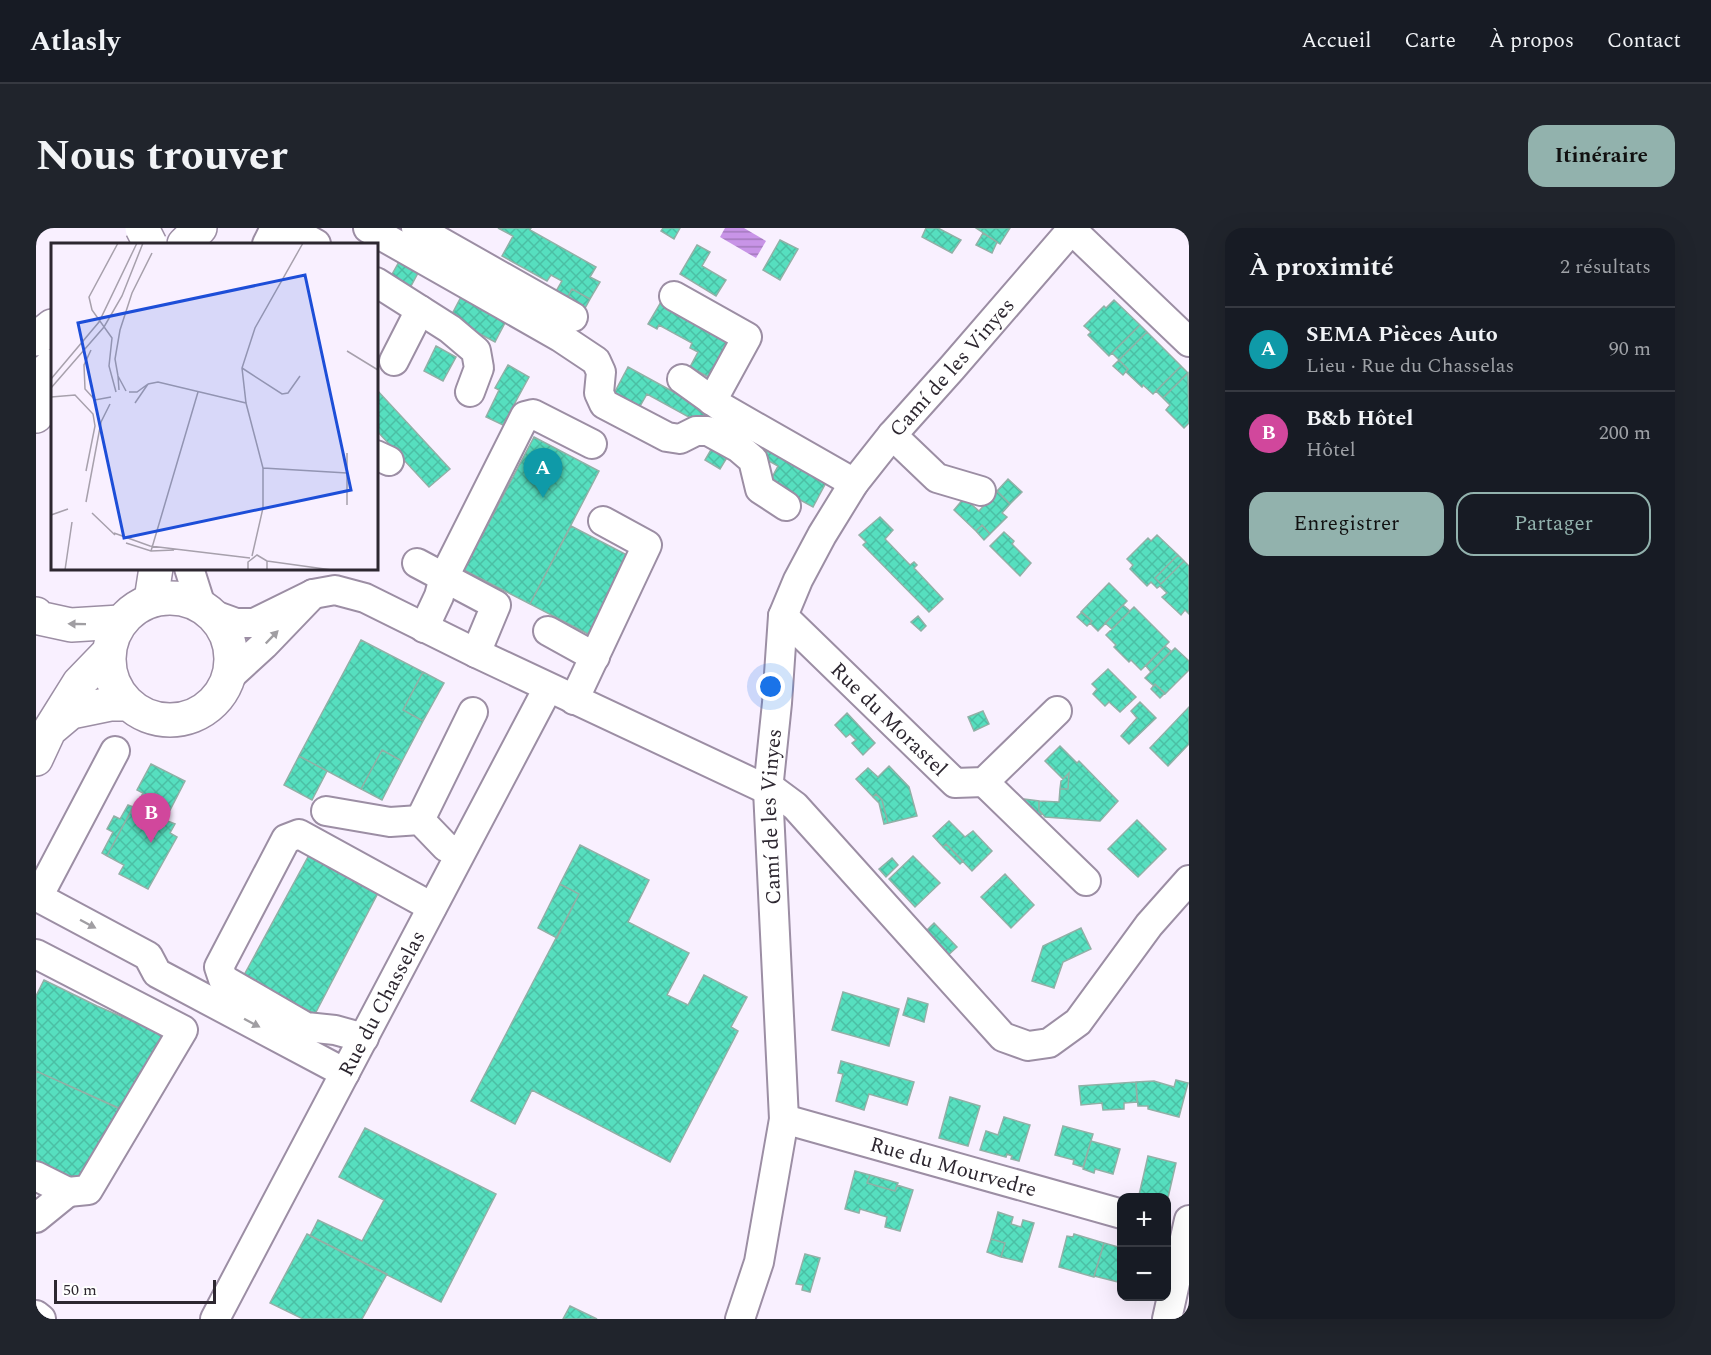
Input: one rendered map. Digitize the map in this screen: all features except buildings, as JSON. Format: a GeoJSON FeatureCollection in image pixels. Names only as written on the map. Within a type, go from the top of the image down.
{"type":"FeatureCollection","features":[{"type":"Feature","properties":{"kind":"main road"},"geometry":{"type":"LineString","coordinates":[[142,228],[150,243]]}},
{"type":"Feature","properties":{"kind":"main road"},"geometry":{"type":"LineString","coordinates":[[143,243],[158,228]]}},
{"type":"Feature","properties":{"kind":"main road"},"geometry":{"type":"LineString","coordinates":[[185,243],[200,228]]}},
{"type":"Feature","properties":{"kind":"main road"},"geometry":{"type":"LineString","coordinates":[[196,243],[209,228]]}},
{"type":"Feature","properties":{"kind":"main road"},"geometry":{"type":"LineString","coordinates":[[36,339],[51,327]]}},
{"type":"Feature","properties":{"kind":"main road"},"geometry":{"type":"LineString","coordinates":[[36,379],[51,367]]}},
{"type":"Feature","properties":{"kind":"main road"},"geometry":{"type":"LineString","coordinates":[[36,416],[40,408],[51,397]]}},
{"type":"Feature","properties":{"kind":"main road"},"geometry":{"type":"LineString","coordinates":[[161,584],[207,610],[224,629],[230,644],[232,660],[229,677],[220,695],[205,710],[186,718],[165,720],[145,715],[128,704],[116,690],[109,672],[108,653],[112,637],[120,622],[161,584]]}},
{"type":"Feature","properties":{"kind":"main road"},"geometry":{"type":"LineString","coordinates":[[36,614],[39,618],[72,625],[120,622]]}},
{"type":"Feature","properties":{"kind":"main road"},"geometry":{"type":"LineString","coordinates":[[43,745],[79,684],[108,653]]}},
{"type":"Feature","properties":{"kind":"main road"},"geometry":{"type":"LineString","coordinates":[[43,745],[71,712],[110,704],[128,704]]}},
{"type":"Feature","properties":{"kind":"street"},"geometry":{"type":"LineString","coordinates":[[268,243],[275,228]]}},
{"type":"Feature","properties":{"kind":"street"},"geometry":{"type":"LineString","coordinates":[[288,228],[314,243]]}},
{"type":"Feature","properties":{"kind":"street"},"geometry":{"type":"LineString","coordinates":[[368,228],[561,337],[596,361],[601,372],[599,393],[604,404],[667,437],[680,439],[696,431],[708,431],[739,448],[753,460],[760,489],[786,506]]}},
{"type":"Feature","properties":{"kind":"street"},"geometry":{"type":"LineString","coordinates":[[416,228],[452,237],[573,317]]}},
{"type":"Feature","properties":{"kind":"street"},"geometry":{"type":"LineString","coordinates":[[1072,229],[1189,342]]}},
{"type":"Feature","properties":{"kind":"street","name":"Camí de les Vinyes"},"geometry":{"type":"LineString","coordinates":[[740,1319],[759,1262],[784,1119],[768,788],[783,616],[798,579],[854,483],[892,435],[1072,229]]}},
{"type":"Feature","properties":{"kind":"street"},"geometry":{"type":"LineString","coordinates":[[378,283],[450,329],[476,351],[479,368],[470,392]]}},
{"type":"Feature","properties":{"kind":"street"},"geometry":{"type":"LineString","coordinates":[[674,296],[747,337],[712,401]]}},
{"type":"Feature","properties":{"kind":"street"},"geometry":{"type":"LineString","coordinates":[[394,362],[420,310]]}},
{"type":"Feature","properties":{"kind":"street"},"geometry":{"type":"LineString","coordinates":[[682,379],[712,401],[854,483]]}},
{"type":"Feature","properties":{"kind":"street"},"geometry":{"type":"LineString","coordinates":[[424,628],[439,596],[444,577],[525,416],[533,414],[592,444]]}},
{"type":"Feature","properties":{"kind":"street"},"geometry":{"type":"LineString","coordinates":[[892,435],[937,478],[981,491]]}},
{"type":"Feature","properties":{"kind":"street"},"geometry":{"type":"LineString","coordinates":[[574,700],[647,545],[603,521]]}},
{"type":"Feature","properties":{"kind":"street"},"geometry":{"type":"LineString","coordinates":[[417,562],[496,605],[476,653]]}},
{"type":"Feature","properties":{"kind":"street"},"geometry":{"type":"LineString","coordinates":[[190,570],[207,610],[236,623],[254,623],[313,594],[335,590],[365,598],[548,688],[768,788],[795,806],[1003,1037],[1028,1046],[1049,1043],[1078,1022],[1149,925],[1189,880]]}},
{"type":"Feature","properties":{"kind":"street"},"geometry":{"type":"LineString","coordinates":[[229,677],[264,645],[313,594]]}},
{"type":"Feature","properties":{"kind":"street","name":"Rue du Morastel"},"geometry":{"type":"LineString","coordinates":[[783,616],[955,783],[984,782]]}},
{"type":"Feature","properties":{"kind":"street"},"geometry":{"type":"LineString","coordinates":[[548,631],[595,657]]}},
{"type":"Feature","properties":{"kind":"street","name":"Rue du Chasselas"},"geometry":{"type":"LineString","coordinates":[[215,1319],[548,688]]}},
{"type":"Feature","properties":{"kind":"street"},"geometry":{"type":"LineString","coordinates":[[1057,711],[984,782],[1086,880]]}},
{"type":"Feature","properties":{"kind":"street"},"geometry":{"type":"LineString","coordinates":[[420,820],[473,712]]}},
{"type":"Feature","properties":{"kind":"street"},"geometry":{"type":"LineString","coordinates":[[115,751],[37,897],[148,956],[157,973],[345,1072]]}},
{"type":"Feature","properties":{"kind":"street"},"geometry":{"type":"LineString","coordinates":[[326,811],[390,822],[420,820],[446,847],[460,852]]}},
{"type":"Feature","properties":{"kind":"street"},"geometry":{"type":"LineString","coordinates":[[364,1038],[335,1030],[306,1027],[223,979],[219,967],[286,839],[299,834],[432,907]]}},
{"type":"Feature","properties":{"kind":"street"},"geometry":{"type":"LineString","coordinates":[[36,954],[183,1030],[88,1190],[68,1192],[36,1176]]}},
{"type":"Feature","properties":{"kind":"street","name":"Rue du Mourvedre"},"geometry":{"type":"LineString","coordinates":[[784,1119],[1117,1213]]}},
{"type":"Feature","properties":{"kind":"street"},"geometry":{"type":"LineString","coordinates":[[36,1218],[68,1192]]}},
{"type":"Feature","properties":{"kind":"street"},"geometry":{"type":"LineString","coordinates":[[1167,1319],[1181,1226]]}},
{"type":"Feature","properties":{"kind":"street"},"geometry":{"type":"LineString","coordinates":[[36,1315],[41,1319]]}},
{"type":"Feature","properties":{"kind":"shaded area"},"geometry":{"type":"Polygon","coordinates":[[[725,228],[744,228],[766,241],[756,258],[720,237],[725,228]]]}},
{"type":"Feature","properties":{"kind":"place","name":"SEMA Pièces Auto"},"geometry":{"type":"Point","coordinates":[543,498]}},
{"type":"Feature","properties":{"kind":"place","name":"B&b Hôtel"},"geometry":{"type":"Point","coordinates":[151,843]}}]}
